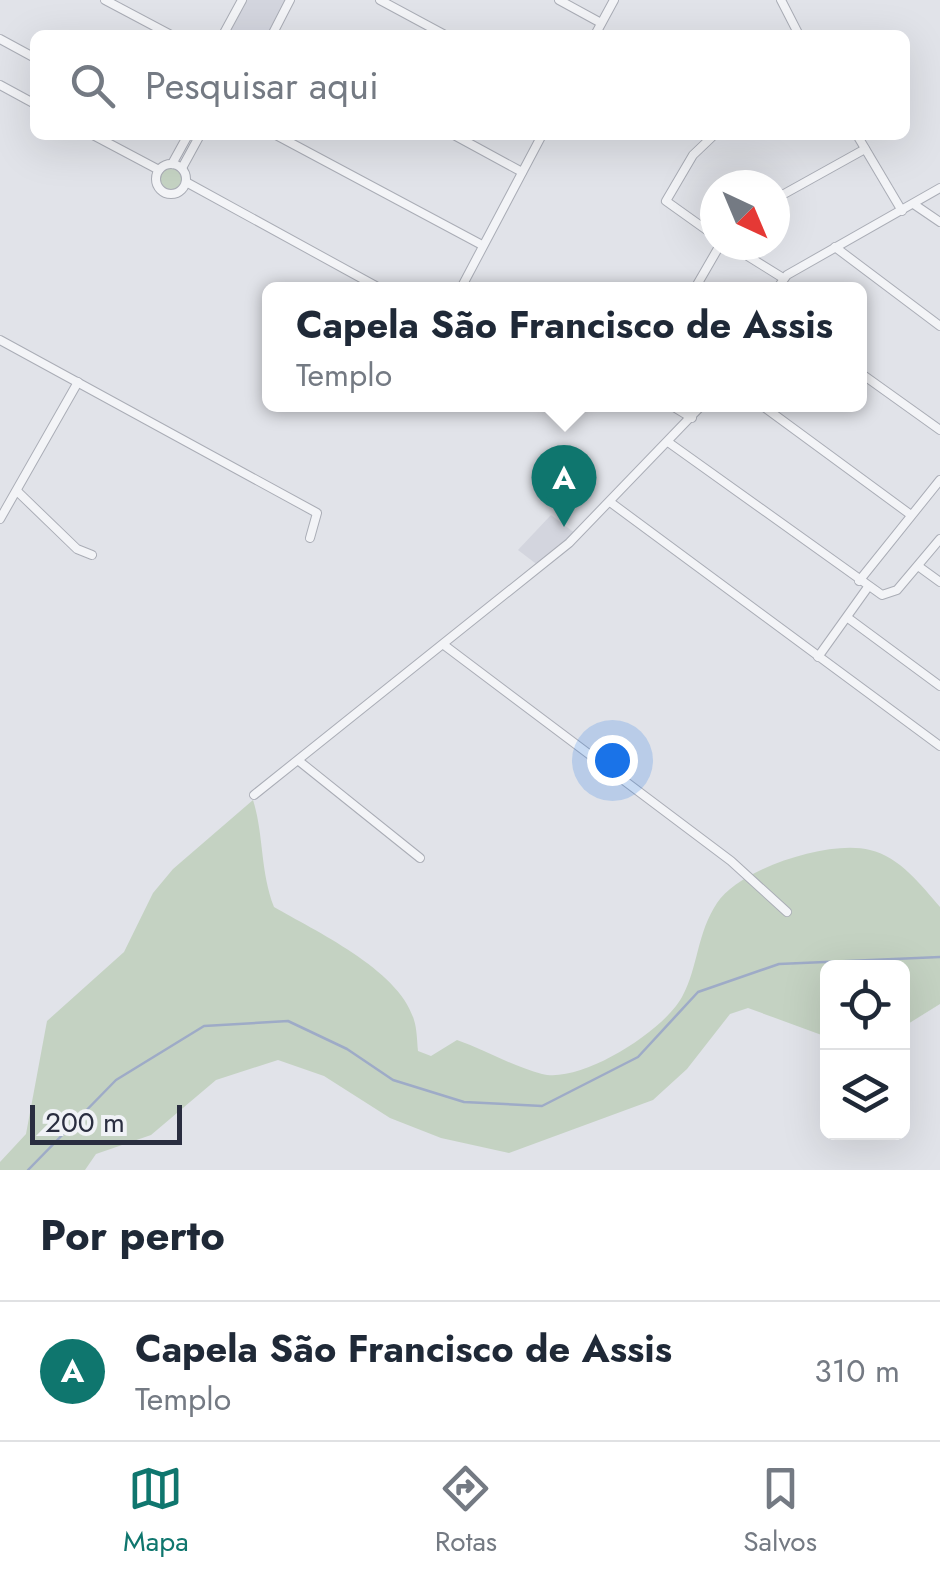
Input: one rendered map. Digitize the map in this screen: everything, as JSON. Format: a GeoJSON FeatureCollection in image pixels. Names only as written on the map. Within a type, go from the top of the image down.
{"type":"FeatureCollection","features":[{"type":"Feature","properties":{"kind":"street"},"geometry":{"type":"LineString","coordinates":[[105,0],[161,30]]}},
{"type":"Feature","properties":{"kind":"street"},"geometry":{"type":"LineString","coordinates":[[226,30],[242,0]]}},
{"type":"Feature","properties":{"kind":"street"},"geometry":{"type":"LineString","coordinates":[[275,30],[290,0]]}},
{"type":"Feature","properties":{"kind":"street"},"geometry":{"type":"LineString","coordinates":[[380,0],[436,30]]}},
{"type":"Feature","properties":{"kind":"street"},"geometry":{"type":"LineString","coordinates":[[559,0],[602,23]]}},
{"type":"Feature","properties":{"kind":"street"},"geometry":{"type":"LineString","coordinates":[[598,30],[614,0]]}},
{"type":"Feature","properties":{"kind":"street"},"geometry":{"type":"LineString","coordinates":[[781,0],[796,30]]}},
{"type":"Feature","properties":{"kind":"street"},"geometry":{"type":"LineString","coordinates":[[0,39],[30,55]]}},
{"type":"Feature","properties":{"kind":"street"},"geometry":{"type":"LineString","coordinates":[[0,85],[30,101]]}},
{"type":"Feature","properties":{"kind":"street"},"geometry":{"type":"LineString","coordinates":[[102,140],[159,170]]}},
{"type":"Feature","properties":{"kind":"street"},"geometry":{"type":"LineString","coordinates":[[181,140],[172,164],[159,170],[156,181],[165,192],[180,191],[186,182]]}},
{"type":"Feature","properties":{"kind":"street"},"geometry":{"type":"LineString","coordinates":[[197,140],[182,168],[186,182],[368,282]]}},
{"type":"Feature","properties":{"kind":"street"},"geometry":{"type":"LineString","coordinates":[[285,140],[482,245]]}},
{"type":"Feature","properties":{"kind":"street"},"geometry":{"type":"LineString","coordinates":[[463,140],[522,172]]}},
{"type":"Feature","properties":{"kind":"street"},"geometry":{"type":"LineString","coordinates":[[464,282],[539,140]]}},
{"type":"Feature","properties":{"kind":"street"},"geometry":{"type":"LineString","coordinates":[[700,224],[666,201],[693,155],[709,140]]}},
{"type":"Feature","properties":{"kind":"street"},"geometry":{"type":"LineString","coordinates":[[859,140],[902,211]]}},
{"type":"Feature","properties":{"kind":"street"},"geometry":{"type":"LineString","coordinates":[[790,191],[865,149]]}},
{"type":"Feature","properties":{"kind":"street"},"geometry":{"type":"LineString","coordinates":[[172,164],[182,168]]}},
{"type":"Feature","properties":{"kind":"street"},"geometry":{"type":"LineString","coordinates":[[781,282],[940,188]]}},
{"type":"Feature","properties":{"kind":"street"},"geometry":{"type":"LineString","coordinates":[[915,205],[940,222]]}},
{"type":"Feature","properties":{"kind":"street"},"geometry":{"type":"LineString","coordinates":[[835,247],[940,326]]}},
{"type":"Feature","properties":{"kind":"street"},"geometry":{"type":"LineString","coordinates":[[699,282],[711,260]]}},
{"type":"Feature","properties":{"kind":"street"},"geometry":{"type":"LineString","coordinates":[[754,260],[783,278]]}},
{"type":"Feature","properties":{"kind":"street"},"geometry":{"type":"LineString","coordinates":[[0,340],[318,513],[310,538]]}},
{"type":"Feature","properties":{"kind":"street"},"geometry":{"type":"LineString","coordinates":[[867,378],[940,430]]}},
{"type":"Feature","properties":{"kind":"street"},"geometry":{"type":"LineString","coordinates":[[0,519],[78,382]]}},
{"type":"Feature","properties":{"kind":"street"},"geometry":{"type":"LineString","coordinates":[[683,412],[692,418]]}},
{"type":"Feature","properties":{"kind":"street"},"geometry":{"type":"LineString","coordinates":[[254,795],[570,543],[697,412]]}},
{"type":"Feature","properties":{"kind":"street"},"geometry":{"type":"LineString","coordinates":[[771,412],[912,516]]}},
{"type":"Feature","properties":{"kind":"street"},"geometry":{"type":"LineString","coordinates":[[668,442],[858,581],[889,595],[940,539]]}},
{"type":"Feature","properties":{"kind":"street"},"geometry":{"type":"LineString","coordinates":[[858,581],[940,480]]}},
{"type":"Feature","properties":{"kind":"street"},"geometry":{"type":"LineString","coordinates":[[18,492],[77,549],[92,556]]}},
{"type":"Feature","properties":{"kind":"street"},"geometry":{"type":"LineString","coordinates":[[610,502],[940,746]]}},
{"type":"Feature","properties":{"kind":"street"},"geometry":{"type":"LineString","coordinates":[[918,566],[940,582]]}},
{"type":"Feature","properties":{"kind":"street"},"geometry":{"type":"LineString","coordinates":[[818,656],[868,587]]}},
{"type":"Feature","properties":{"kind":"street"},"geometry":{"type":"LineString","coordinates":[[848,618],[940,686]]}},
{"type":"Feature","properties":{"kind":"street"},"geometry":{"type":"LineString","coordinates":[[444,645],[731,861],[787,912]]}},
{"type":"Feature","properties":{"kind":"street"},"geometry":{"type":"LineString","coordinates":[[298,761],[420,858]]}},
{"type":"Feature","properties":{"kind":"shaded area"},"geometry":{"type":"Polygon","coordinates":[[[245,0],[286,0],[270,30],[230,30],[245,0]]]}},
{"type":"Feature","properties":{"kind":"shaded area"},"geometry":{"type":"Polygon","coordinates":[[[551,515],[576,534],[539,566],[518,550],[551,515]]]}},
{"type":"Feature","properties":{"kind":"green space"},"geometry":{"type":"Polygon","coordinates":[[[171,167],[183,179],[171,191],[159,179],[171,167]]]}},
{"type":"Feature","properties":{"kind":"green space"},"geometry":{"type":"Polygon","coordinates":[[[253,800],[274,907],[333,940],[392,985],[414,1020],[418,1051],[431,1056],[457,1040],[521,1067],[559,1075],[599,1063],[621,1051],[674,1009],[688,984],[710,914],[729,890],[745,878],[811,853],[870,850],[909,873],[940,907],[940,1004],[910,1023],[910,960],[820,960],[820,1034],[748,1008],[730,1014],[687,1069],[653,1100],[509,1153],[441,1138],[390,1118],[324,1076],[278,1060],[216,1080],[151,1135],[96,1154],[85,1170],[0,1170],[0,1162],[26,1134],[47,1021],[124,952],[153,893],[173,869],[253,800]]]}},
{"type":"Feature","properties":{"kind":"waterway"},"geometry":{"type":"LineString","coordinates":[[28,1170],[116,1080],[204,1026],[288,1021],[347,1049],[393,1080],[464,1102],[542,1106],[638,1057],[698,992],[779,964],[940,957]]}},
{"type":"Feature","properties":{"kind":"place","name":"Capela São Francisco de Assis"},"geometry":{"type":"Point","coordinates":[564,527]}}]}
